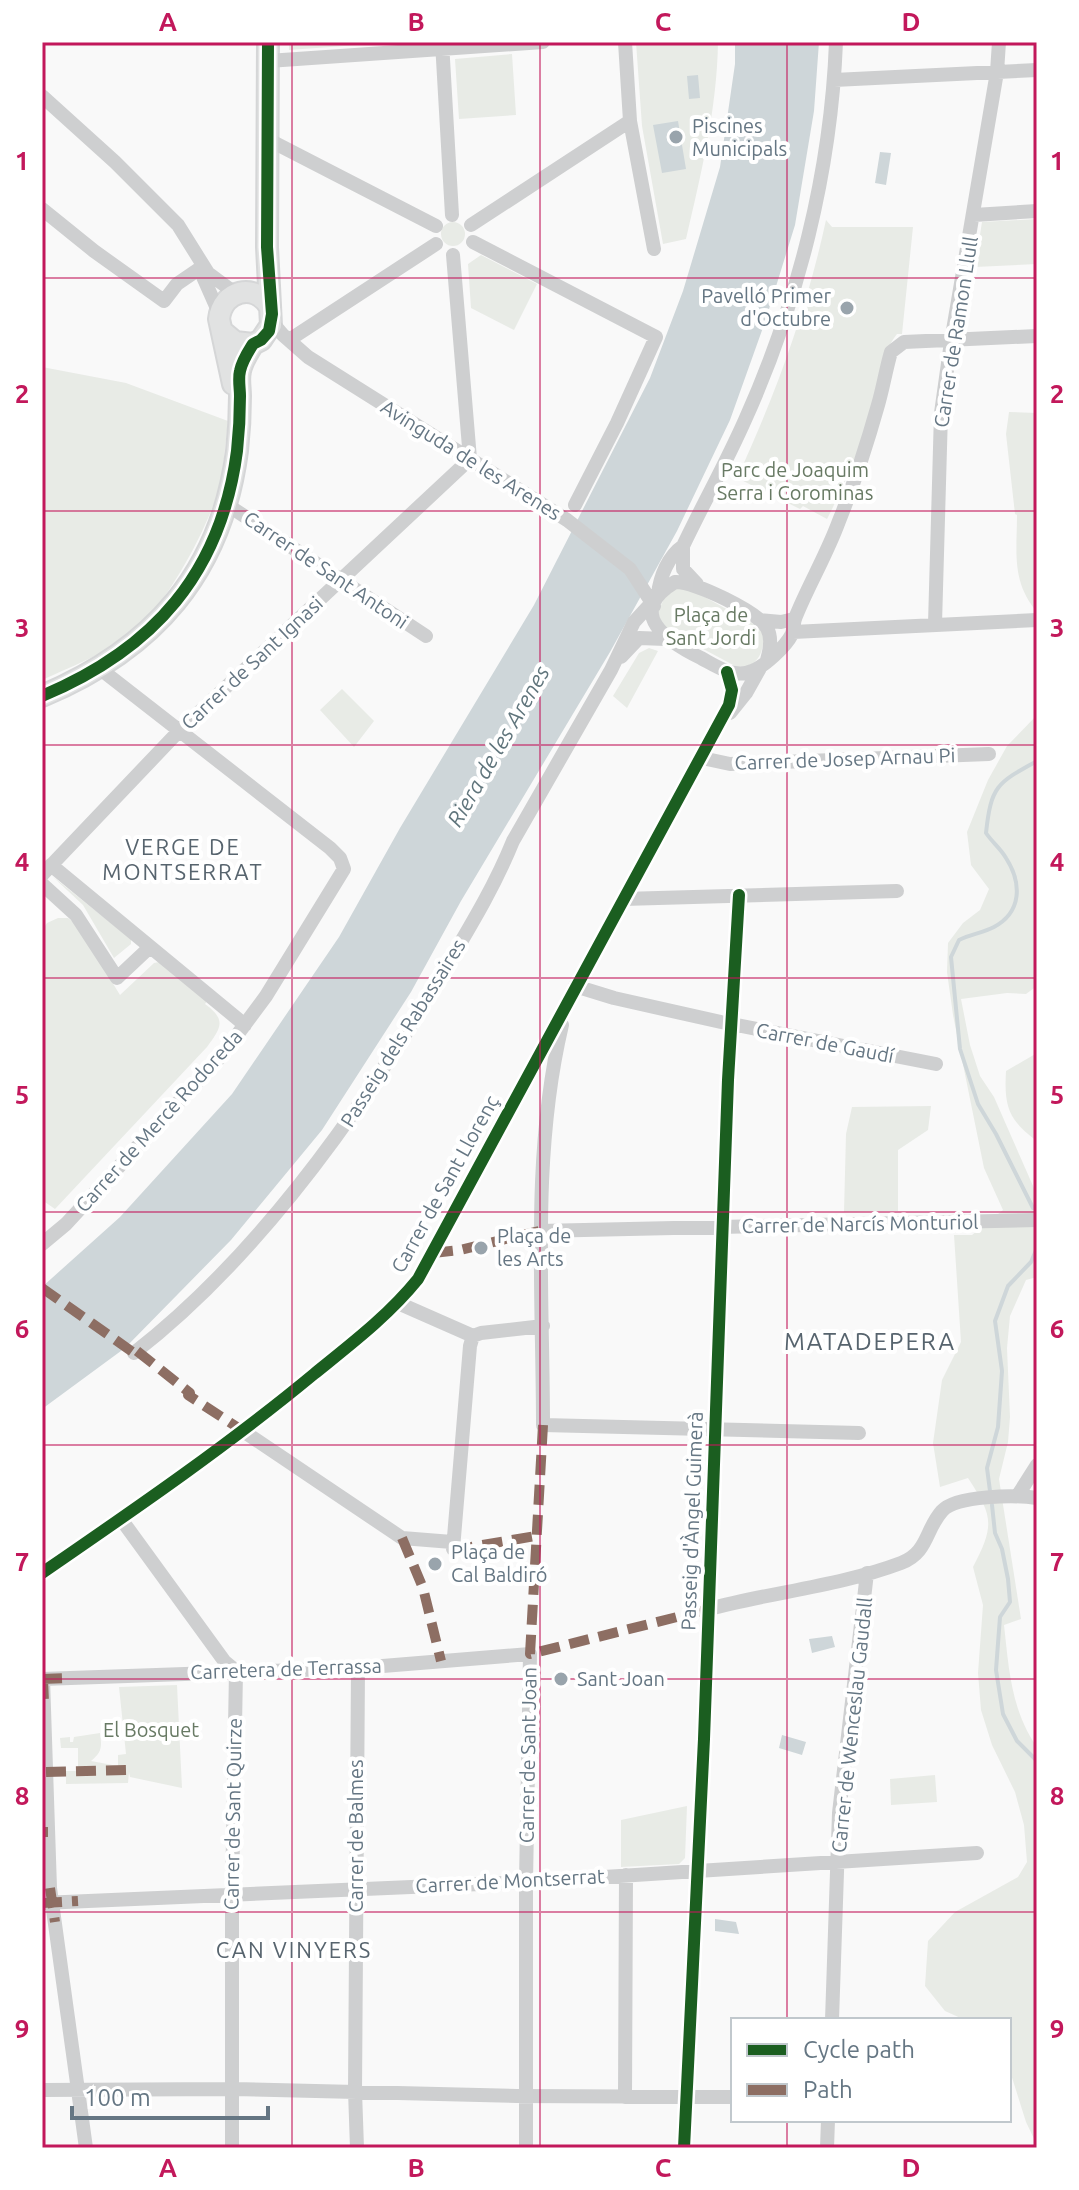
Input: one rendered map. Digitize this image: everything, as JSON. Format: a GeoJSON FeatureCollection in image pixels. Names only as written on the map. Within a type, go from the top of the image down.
{"type":"FeatureCollection","features":[{"type":"Feature","properties":{"kind":"street"},"geometry":{"type":"LineString","coordinates":[[42,696],[119,656],[155,627],[195,574],[214,538],[226,504],[233,482],[239,434],[240,372],[257,342],[269,331],[271,314],[267,247],[268,52],[543,42]]}},
{"type":"Feature","properties":{"kind":"street"},"geometry":{"type":"LineString","coordinates":[[625,42],[630,121],[654,249]]}},
{"type":"Feature","properties":{"kind":"street"},"geometry":{"type":"LineString","coordinates":[[702,587],[683,569],[683,546],[744,422],[783,322],[814,211],[826,151],[836,42]]}},
{"type":"Feature","properties":{"kind":"street","name":"Carrer de Ramon Llull"},"geometry":{"type":"LineString","coordinates":[[935,624],[941,413],[997,72],[999,42]]}},
{"type":"Feature","properties":{"kind":"street"},"geometry":{"type":"LineString","coordinates":[[442,46],[452,215]]}},
{"type":"Feature","properties":{"kind":"street"},"geometry":{"type":"LineString","coordinates":[[834,80],[1037,70]]}},
{"type":"Feature","properties":{"kind":"street"},"geometry":{"type":"LineString","coordinates":[[42,96],[178,225],[221,322],[235,402],[239,406]]}},
{"type":"Feature","properties":{"kind":"street"},"geometry":{"type":"LineString","coordinates":[[471,225],[630,121]]}},
{"type":"Feature","properties":{"kind":"street"},"geometry":{"type":"LineString","coordinates":[[267,139],[436,226]]}},
{"type":"Feature","properties":{"kind":"street"},"geometry":{"type":"LineString","coordinates":[[42,209],[164,301],[197,262]]}},
{"type":"Feature","properties":{"kind":"street"},"geometry":{"type":"LineString","coordinates":[[974,215],[1037,211]]}},
{"type":"Feature","properties":{"kind":"street"},"geometry":{"type":"LineString","coordinates":[[452,215],[463,217],[471,225],[473,242],[463,253],[446,254],[436,244],[436,226],[440,220],[452,215]]}},
{"type":"Feature","properties":{"kind":"street"},"geometry":{"type":"LineString","coordinates":[[473,242],[656,337],[575,505]]}},
{"type":"Feature","properties":{"kind":"street"},"geometry":{"type":"LineString","coordinates":[[289,340],[436,244]]}},
{"type":"Feature","properties":{"kind":"street"},"geometry":{"type":"LineString","coordinates":[[257,342],[235,342],[221,322],[225,300],[239,292],[259,270],[267,247]]}},
{"type":"Feature","properties":{"kind":"street"},"geometry":{"type":"LineString","coordinates":[[453,255],[470,459]]}},
{"type":"Feature","properties":{"kind":"street"},"geometry":{"type":"LineString","coordinates":[[197,262],[208,273],[239,292],[261,296],[271,314]]}},
{"type":"Feature","properties":{"kind":"street","name":"Avinguda de les Arenes"},"geometry":{"type":"LineString","coordinates":[[271,314],[289,340],[308,357]]}},
{"type":"Feature","properties":{"kind":"street","name":"Carrer de Sant Llorenç"},"geometry":{"type":"LineString","coordinates":[[719,725],[794,625],[853,483],[879,405],[891,352],[904,342],[1037,336]]}},
{"type":"Feature","properties":{"kind":"street","name":"Avinguda de les Arenes"},"geometry":{"type":"LineString","coordinates":[[257,342],[284,345],[308,357],[567,520],[630,569],[654,598]]}},
{"type":"Feature","properties":{"kind":"street","name":"Carrer de Sant Ignasi"},"geometry":{"type":"LineString","coordinates":[[46,870],[179,731],[470,459]]}},
{"type":"Feature","properties":{"kind":"street","name":"Carrer de Sant Antoni"},"geometry":{"type":"LineString","coordinates":[[226,504],[426,636]]}},
{"type":"Feature","properties":{"kind":"street"},"geometry":{"type":"LineString","coordinates":[[683,546],[677,549],[654,598],[655,625],[666,639],[727,672],[747,673],[764,663],[770,651],[769,634],[760,620]]}},
{"type":"Feature","properties":{"kind":"street","name":"Avinguda de les Arenes"},"geometry":{"type":"LineString","coordinates":[[630,569],[665,578]]}},
{"type":"Feature","properties":{"kind":"street"},"geometry":{"type":"LineString","coordinates":[[665,578],[702,587],[760,620],[794,625],[1037,620]]}},
{"type":"Feature","properties":{"kind":"street","name":"Passeig dels Rabassaires"},"geometry":{"type":"LineString","coordinates":[[134,1353],[190,1303],[257,1234],[330,1146],[360,1104],[410,1029],[477,915],[503,868],[513,841],[611,670],[634,622],[654,598]]}},
{"type":"Feature","properties":{"kind":"street","name":"Passeig dels Rabassaires"},"geometry":{"type":"LineString","coordinates":[[611,670],[639,638],[666,639]]}},
{"type":"Feature","properties":{"kind":"street"},"geometry":{"type":"LineString","coordinates":[[99,668],[179,731]]}},
{"type":"Feature","properties":{"kind":"street","name":"Carrer de Sant Llorenç"},"geometry":{"type":"LineString","coordinates":[[42,1573],[193,1470],[243,1431],[398,1303],[418,1279],[719,725],[732,698],[727,672]]}},
{"type":"Feature","properties":{"kind":"street","name":"Carrer de Mercè Rodoreda"},"geometry":{"type":"LineString","coordinates":[[42,1244],[66,1224],[223,1054],[289,960],[344,869],[340,858],[330,848],[179,731]]}},
{"type":"Feature","properties":{"kind":"street","name":"Carrer de Josep Arnau Pi"},"geometry":{"type":"LineString","coordinates":[[702,758],[730,764],[989,754]]}},
{"type":"Feature","properties":{"kind":"street"},"geometry":{"type":"LineString","coordinates":[[46,870],[150,947],[245,1025]]}},
{"type":"Feature","properties":{"kind":"street"},"geometry":{"type":"LineString","coordinates":[[42,884],[76,915],[117,978],[150,947]]}},
{"type":"Feature","properties":{"kind":"street"},"geometry":{"type":"LineString","coordinates":[[623,899],[897,891]]}},
{"type":"Feature","properties":{"kind":"street","name":"Passeig d'Àngel Guimerà"},"geometry":{"type":"LineString","coordinates":[[684,2148],[739,895]]}},
{"type":"Feature","properties":{"kind":"street","name":"Carrer de Gaudí"},"geometry":{"type":"LineString","coordinates":[[575,986],[614,998],[731,1024],[936,1064]]}},
{"type":"Feature","properties":{"kind":"street"},"geometry":{"type":"LineString","coordinates":[[568,1002],[550,1080],[539,1231],[543,1425],[859,1433]]}},
{"type":"Feature","properties":{"kind":"street"},"geometry":{"type":"LineString","coordinates":[[531,1075],[532,1086],[537,1089],[547,1087],[550,1080]]}},
{"type":"Feature","properties":{"kind":"street","name":"Carrer de Narcís Monturiol"},"geometry":{"type":"LineString","coordinates":[[539,1231],[1037,1220]]}},
{"type":"Feature","properties":{"kind":"street"},"geometry":{"type":"LineString","coordinates":[[398,1303],[473,1336],[543,1326]]}},
{"type":"Feature","properties":{"kind":"street"},"geometry":{"type":"LineString","coordinates":[[243,1431],[402,1538],[453,1546],[473,1336]]}},
{"type":"Feature","properties":{"kind":"street"},"geometry":{"type":"LineString","coordinates":[[1018,1495],[1037,1465]]}},
{"type":"Feature","properties":{"kind":"street"},"geometry":{"type":"LineString","coordinates":[[709,1609],[867,1573],[912,1558],[926,1542],[942,1510],[954,1502],[1018,1495],[1037,1498]]}},
{"type":"Feature","properties":{"kind":"street"},"geometry":{"type":"LineString","coordinates":[[121,1519],[225,1662],[236,1671]]}},
{"type":"Feature","properties":{"kind":"street","name":"Carrer de Wenceslau Gaudall"},"geometry":{"type":"LineString","coordinates":[[832,2018],[839,1813],[867,1573]]}},
{"type":"Feature","properties":{"kind":"street","name":"Carretera de Terrassa"},"geometry":{"type":"LineString","coordinates":[[42,1679],[358,1668],[530,1654]]}},
{"type":"Feature","properties":{"kind":"street","name":"Carrer de Sant Joan"},"geometry":{"type":"LineString","coordinates":[[526,2148],[530,1654]]}},
{"type":"Feature","properties":{"kind":"street","name":"Carrer de Balmes"},"geometry":{"type":"LineString","coordinates":[[357,2148],[358,1668]]}},
{"type":"Feature","properties":{"kind":"street","name":"Carrer de Sant Quirze"},"geometry":{"type":"LineString","coordinates":[[232,2148],[236,1671]]}},
{"type":"Feature","properties":{"kind":"street"},"geometry":{"type":"LineString","coordinates":[[42,1679],[47,1903],[86,2148]]}},
{"type":"Feature","properties":{"kind":"street","name":"Carrer de Montserrat"},"geometry":{"type":"LineString","coordinates":[[47,1903],[526,1882],[977,1853]]}},
{"type":"Feature","properties":{"kind":"street"},"geometry":{"type":"LineString","coordinates":[[625,2097],[626,1875]]}},
{"type":"Feature","properties":{"kind":"street"},"geometry":{"type":"LineString","coordinates":[[42,2090],[233,2089],[731,2097]]}},
{"type":"Feature","properties":{"kind":"street"},"geometry":{"type":"LineString","coordinates":[[827,2148],[828,2122]]}},
{"type":"Feature","properties":{"kind":"green space"},"geometry":{"type":"Polygon","coordinates":[[[289,42],[399,42],[289,50],[289,42]]]}},
{"type":"Feature","properties":{"kind":"green space","name":"Piscines Municipals"},"geometry":{"type":"Polygon","coordinates":[[[636,42],[718,42],[711,117],[686,239],[663,244],[642,126],[636,42]]]}},
{"type":"Feature","properties":{"kind":"green space"},"geometry":{"type":"Polygon","coordinates":[[[512,54],[516,115],[459,119],[455,59],[512,54]]]}},
{"type":"Feature","properties":{"kind":"green space"},"geometry":{"type":"Polygon","coordinates":[[[1037,219],[1037,264],[975,267],[982,222],[1037,219]]]}},
{"type":"Feature","properties":{"kind":"green space","name":"Parc de Joaquim Serra i Corominas"},"geometry":{"type":"Polygon","coordinates":[[[826,220],[832,227],[913,227],[902,334],[897,334],[886,353],[872,410],[827,519],[737,478],[789,352],[826,220]]]}},
{"type":"Feature","properties":{"kind":"green space"},"geometry":{"type":"Polygon","coordinates":[[[453,222],[462,225],[465,234],[462,243],[453,246],[444,243],[441,234],[444,225],[453,222]]]}},
{"type":"Feature","properties":{"kind":"green space"},"geometry":{"type":"Polygon","coordinates":[[[481,255],[537,284],[514,330],[471,308],[468,264],[481,255]]]}},
{"type":"Feature","properties":{"kind":"green space"},"geometry":{"type":"Polygon","coordinates":[[[42,367],[126,383],[228,421],[217,495],[195,547],[162,600],[139,627],[117,643],[42,680],[42,367]]]}},
{"type":"Feature","properties":{"kind":"green space"},"geometry":{"type":"Polygon","coordinates":[[[1009,412],[1037,413],[1037,612],[1023,589],[1017,566],[1017,515],[1006,434],[1009,412]]]}},
{"type":"Feature","properties":{"kind":"green space","name":"Plaça de Sant Jordi"},"geometry":{"type":"Polygon","coordinates":[[[675,587],[692,590],[759,627],[764,632],[764,639],[759,657],[750,665],[737,667],[662,627],[658,611],[667,593],[675,587]]]}},
{"type":"Feature","properties":{"kind":"green space"},"geometry":{"type":"Polygon","coordinates":[[[649,648],[658,651],[627,708],[613,696],[639,653],[649,648]]]}},
{"type":"Feature","properties":{"kind":"green space"},"geometry":{"type":"Polygon","coordinates":[[[342,689],[374,721],[354,747],[320,710],[342,689]]]}},
{"type":"Feature","properties":{"kind":"green space"},"geometry":{"type":"Polygon","coordinates":[[[1037,715],[1037,986],[1026,994],[1007,993],[961,999],[980,1076],[994,1097],[1037,1195],[1037,1277],[1026,1280],[1010,1316],[1007,1348],[1010,1417],[999,1479],[1021,1619],[1004,1625],[1010,1673],[1016,1704],[1037,1747],[1037,2145],[1011,2074],[1011,2018],[961,2018],[945,2011],[925,1986],[928,1941],[955,1912],[1018,1877],[1027,1862],[1024,1825],[1015,1792],[992,1745],[981,1710],[978,1673],[983,1605],[973,1567],[988,1530],[986,1512],[968,1478],[940,1487],[933,1443],[942,1380],[961,1342],[954,1235],[972,1235],[1003,1210],[984,1168],[947,972],[948,943],[963,923],[980,910],[989,889],[971,865],[967,832],[988,780],[1007,746],[1037,715]]]}},
{"type":"Feature","properties":{"kind":"green space"},"geometry":{"type":"Polygon","coordinates":[[[52,876],[131,939],[131,944],[114,958],[83,905],[52,876]]]}},
{"type":"Feature","properties":{"kind":"green space"},"geometry":{"type":"Polygon","coordinates":[[[68,918],[77,925],[120,995],[154,963],[159,962],[208,1000],[205,1004],[217,1015],[220,1024],[207,1047],[55,1209],[42,1200],[42,930],[47,923],[68,918]]]}},
{"type":"Feature","properties":{"kind":"green space"},"geometry":{"type":"Polygon","coordinates":[[[1037,1053],[1037,1141],[1020,1126],[1010,1111],[1006,1071],[1037,1053]]]}},
{"type":"Feature","properties":{"kind":"green space"},"geometry":{"type":"Polygon","coordinates":[[[931,1106],[928,1130],[898,1150],[898,1211],[844,1212],[846,1134],[852,1107],[931,1106]]]}},
{"type":"Feature","properties":{"kind":"green space","name":"El Bosquet"},"geometry":{"type":"Polygon","coordinates":[[[177,1685],[182,1788],[130,1777],[129,1772],[128,1783],[66,1784],[66,1774],[62,1771],[78,1771],[78,1748],[61,1748],[60,1738],[70,1737],[70,1742],[73,1742],[74,1737],[100,1733],[100,1749],[91,1761],[118,1766],[118,1755],[126,1754],[119,1687],[177,1685]]]}},
{"type":"Feature","properties":{"kind":"green space"},"geometry":{"type":"Polygon","coordinates":[[[935,1775],[937,1802],[891,1805],[890,1779],[935,1775]]]}},
{"type":"Feature","properties":{"kind":"green space"},"geometry":{"type":"Polygon","coordinates":[[[687,1806],[685,1858],[679,1864],[621,1867],[621,1820],[687,1806]]]}},
{"type":"Feature","properties":{"kind":"water","name":"Riera de les Arenes"},"geometry":{"type":"Polygon","coordinates":[[[735,42],[819,42],[814,111],[795,225],[765,322],[730,420],[677,531],[610,652],[461,901],[411,992],[322,1130],[231,1240],[125,1348],[42,1409],[42,1287],[120,1217],[232,1094],[339,937],[400,828],[534,605],[650,378],[683,291],[720,167],[735,64],[735,42]]]}},
{"type":"Feature","properties":{"kind":"water"},"geometry":{"type":"Polygon","coordinates":[[[698,75],[700,98],[689,99],[687,76],[698,75]]]}},
{"type":"Feature","properties":{"kind":"water"},"geometry":{"type":"Polygon","coordinates":[[[678,121],[686,169],[662,173],[653,125],[678,121]]]}},
{"type":"Feature","properties":{"kind":"water"},"geometry":{"type":"Polygon","coordinates":[[[880,152],[891,153],[886,185],[875,183],[880,152]]]}},
{"type":"Feature","properties":{"kind":"water"},"geometry":{"type":"Polygon","coordinates":[[[832,1636],[835,1647],[812,1653],[809,1639],[832,1636]]]}},
{"type":"Feature","properties":{"kind":"water"},"geometry":{"type":"Polygon","coordinates":[[[782,1735],[806,1742],[802,1755],[779,1748],[782,1735]]]}},
{"type":"Feature","properties":{"kind":"water"},"geometry":{"type":"Polygon","coordinates":[[[715,1919],[736,1922],[739,1934],[715,1931],[715,1919]]]}},
{"type":"Feature","properties":{"kind":"waterway"},"geometry":{"type":"LineString","coordinates":[[1033,1208],[978,1104],[960,1049],[951,957],[959,940],[994,927],[1003,921],[1014,905],[1015,877],[1004,855],[986,833],[988,817],[998,788],[1037,761]]}},
{"type":"Feature","properties":{"kind":"waterway"},"geometry":{"type":"LineString","coordinates":[[990,1491],[987,1468],[998,1427],[1002,1371],[995,1321],[1008,1286],[1031,1262],[1037,1248]]}},
{"type":"Feature","properties":{"kind":"waterway"},"geometry":{"type":"LineString","coordinates":[[992,1505],[1010,1602],[1000,1617],[996,1670],[1003,1714],[1017,1741],[1037,1761]]}},
{"type":"Feature","properties":{"kind":"marked path"},"geometry":{"type":"LineString","coordinates":[[433,1253],[460,1250],[539,1231]]}},
{"type":"Feature","properties":{"kind":"marked path"},"geometry":{"type":"LineString","coordinates":[[42,1288],[134,1353]]}},
{"type":"Feature","properties":{"kind":"marked path"},"geometry":{"type":"LineString","coordinates":[[137,1351],[190,1393],[188,1395],[243,1431]]}},
{"type":"Feature","properties":{"kind":"marked path"},"geometry":{"type":"LineString","coordinates":[[543,1425],[530,1654],[709,1609]]}},
{"type":"Feature","properties":{"kind":"marked path"},"geometry":{"type":"LineString","coordinates":[[453,1550],[536,1536]]}},
{"type":"Feature","properties":{"kind":"marked path"},"geometry":{"type":"LineString","coordinates":[[402,1538],[423,1588],[441,1661]]}},
{"type":"Feature","properties":{"kind":"marked path"},"geometry":{"type":"LineString","coordinates":[[42,1679],[70,1678]]}},
{"type":"Feature","properties":{"kind":"marked path"},"geometry":{"type":"LineString","coordinates":[[43,1679],[44,1702]]}},
{"type":"Feature","properties":{"kind":"marked path"},"geometry":{"type":"LineString","coordinates":[[46,1772],[128,1770]]}},
{"type":"Feature","properties":{"kind":"marked path"},"geometry":{"type":"LineString","coordinates":[[42,1832],[48,1832]]}},
{"type":"Feature","properties":{"kind":"marked path"},"geometry":{"type":"LineString","coordinates":[[50,1888],[55,1922]]}},
{"type":"Feature","properties":{"kind":"marked path"},"geometry":{"type":"LineString","coordinates":[[42,1903],[78,1901]]}},
{"type":"Feature","properties":{"kind":"cycle path"},"geometry":{"type":"LineString","coordinates":[[42,696],[82,677],[149,630],[176,602],[198,570],[216,534],[229,495],[237,451],[241,367],[253,344],[269,331],[272,314],[267,247],[268,42]]}},
{"type":"Feature","properties":{"kind":"cycle path"},"geometry":{"type":"LineString","coordinates":[[42,1573],[281,1401],[369,1329],[418,1279],[729,705],[732,690],[727,672]]}},
{"type":"Feature","properties":{"kind":"cycle path"},"geometry":{"type":"LineString","coordinates":[[684,2148],[704,1739],[728,1080],[739,895]]}},
{"type":"Feature","properties":{"kind":"place","name":"Piscines Municipals"},"geometry":{"type":"Point","coordinates":[676,137]}},
{"type":"Feature","properties":{"kind":"place","name":"Pavelló Primer d'Octubre"},"geometry":{"type":"Point","coordinates":[847,308]}},
{"type":"Feature","properties":{"kind":"place","name":"Plaça de les Arts"},"geometry":{"type":"Point","coordinates":[481,1248]}},
{"type":"Feature","properties":{"kind":"place","name":"Plaça de Cal Baldiró"},"geometry":{"type":"Point","coordinates":[435,1564]}},
{"type":"Feature","properties":{"kind":"place","name":"Sant Joan"},"geometry":{"type":"Point","coordinates":[561,1679]}},
{"type":"Feature","properties":{"kind":"district","name":"VERGE DE MONTSERRAT"},"geometry":{"type":"Point","coordinates":[183,860]}},
{"type":"Feature","properties":{"kind":"district","name":"MATADEPERA"},"geometry":{"type":"Point","coordinates":[870,1342]}},
{"type":"Feature","properties":{"kind":"district","name":"CAN VINYERS"},"geometry":{"type":"Point","coordinates":[294,1950]}}]}
